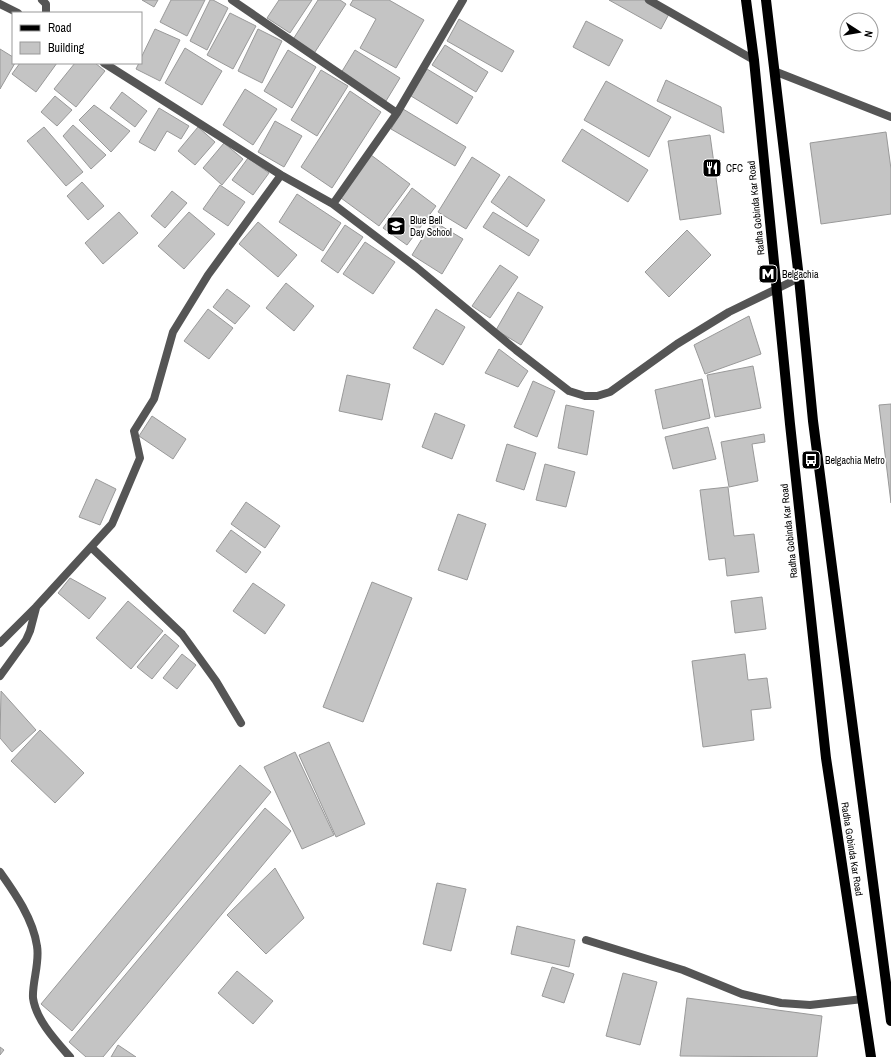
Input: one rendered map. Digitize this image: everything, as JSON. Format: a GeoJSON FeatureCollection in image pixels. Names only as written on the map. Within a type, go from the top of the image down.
{"type":"FeatureCollection","features":[{"type":"Feature","properties":{"kind":"main road","name":"Radha Gobinda Kar Road"},"geometry":{"type":"LineString","coordinates":[[746,0],[754,60],[776,289],[826,758],[871,1057]]}},
{"type":"Feature","properties":{"kind":"main road"},"geometry":{"type":"LineString","coordinates":[[766,0],[799,278],[813,421],[891,1021]]}},
{"type":"Feature","properties":{"kind":"street"},"geometry":{"type":"LineString","coordinates":[[42,0],[46,4],[46,12]]}},
{"type":"Feature","properties":{"kind":"street"},"geometry":{"type":"LineString","coordinates":[[232,0],[397,113]]}},
{"type":"Feature","properties":{"kind":"street"},"geometry":{"type":"LineString","coordinates":[[333,204],[397,113],[463,0]]}},
{"type":"Feature","properties":{"kind":"street"},"geometry":{"type":"LineString","coordinates":[[648,0],[754,60]]}},
{"type":"Feature","properties":{"kind":"street"},"geometry":{"type":"LineString","coordinates":[[0,4],[16,12]]}},
{"type":"Feature","properties":{"kind":"street"},"geometry":{"type":"LineString","coordinates":[[106,64],[282,175],[333,204],[416,267],[516,350],[569,391],[585,396],[597,396],[610,392],[683,340],[729,312],[799,278]]}},
{"type":"Feature","properties":{"kind":"street"},"geometry":{"type":"LineString","coordinates":[[774,71],[891,117]]}},
{"type":"Feature","properties":{"kind":"street"},"geometry":{"type":"LineString","coordinates":[[0,643],[36,607],[112,524],[140,458],[134,431],[154,399],[173,332],[208,276],[282,175]]}},
{"type":"Feature","properties":{"kind":"street"},"geometry":{"type":"LineString","coordinates":[[91,547],[182,634],[216,681],[241,723]]}},
{"type":"Feature","properties":{"kind":"street"},"geometry":{"type":"LineString","coordinates":[[0,676],[26,640],[30,631],[36,607]]}},
{"type":"Feature","properties":{"kind":"street"},"geometry":{"type":"LineString","coordinates":[[0,872],[10,886],[29,920],[37,944],[38,954],[33,997],[38,1014],[70,1057]]}},
{"type":"Feature","properties":{"kind":"street"},"geometry":{"type":"LineString","coordinates":[[586,940],[683,970],[742,994],[781,1003],[810,1005],[863,999]]}},
{"type":"Feature","properties":{"kind":"building"},"geometry":{"type":"Polygon","coordinates":[[[142,0],[158,0],[154,7],[142,0]]]}},
{"type":"Feature","properties":{"kind":"building"},"geometry":{"type":"Polygon","coordinates":[[[171,0],[205,0],[187,36],[160,22],[171,0]]]}},
{"type":"Feature","properties":{"kind":"building"},"geometry":{"type":"Polygon","coordinates":[[[210,0],[213,0],[228,8],[207,50],[190,41],[210,0]]]}},
{"type":"Feature","properties":{"kind":"building"},"geometry":{"type":"Polygon","coordinates":[[[279,0],[312,0],[290,33],[267,18],[279,0]]]}},
{"type":"Feature","properties":{"kind":"building"},"geometry":{"type":"Polygon","coordinates":[[[318,0],[340,0],[346,4],[313,55],[292,41],[318,0]]]}},
{"type":"Feature","properties":{"kind":"building"},"geometry":{"type":"Polygon","coordinates":[[[353,0],[389,0],[424,20],[396,68],[360,48],[376,19],[350,5],[353,0]]]}},
{"type":"Feature","properties":{"kind":"building"},"geometry":{"type":"Polygon","coordinates":[[[609,0],[644,0],[669,14],[661,29],[609,0]]]}},
{"type":"Feature","properties":{"kind":"building"},"geometry":{"type":"Polygon","coordinates":[[[230,13],[256,26],[233,69],[207,55],[230,13]]]}},
{"type":"Feature","properties":{"kind":"building"},"geometry":{"type":"Polygon","coordinates":[[[459,19],[514,51],[502,72],[447,41],[459,19]]]}},
{"type":"Feature","properties":{"kind":"building"},"geometry":{"type":"Polygon","coordinates":[[[586,21],[623,40],[609,66],[573,47],[586,21]]]}},
{"type":"Feature","properties":{"kind":"building"},"geometry":{"type":"Polygon","coordinates":[[[155,29],[180,40],[160,81],[136,69],[138,64],[142,64],[142,56],[155,29]]]}},
{"type":"Feature","properties":{"kind":"building"},"geometry":{"type":"Polygon","coordinates":[[[258,29],[282,41],[262,83],[238,71],[258,29]]]}},
{"type":"Feature","properties":{"kind":"building"},"geometry":{"type":"Polygon","coordinates":[[[445,45],[488,72],[476,92],[432,65],[445,45]]]}},
{"type":"Feature","properties":{"kind":"building"},"geometry":{"type":"Polygon","coordinates":[[[185,48],[222,71],[202,105],[165,83],[185,48]]]}},
{"type":"Feature","properties":{"kind":"building"},"geometry":{"type":"Polygon","coordinates":[[[0,49],[12,56],[12,64],[14,64],[0,89],[0,49]]]}},
{"type":"Feature","properties":{"kind":"building"},"geometry":{"type":"Polygon","coordinates":[[[288,50],[316,67],[292,108],[264,91],[288,50]]]}},
{"type":"Feature","properties":{"kind":"building"},"geometry":{"type":"Polygon","coordinates":[[[355,50],[400,78],[386,101],[341,73],[355,50]]]}},
{"type":"Feature","properties":{"kind":"building"},"geometry":{"type":"Polygon","coordinates":[[[19,64],[56,64],[36,92],[12,74],[19,64]]]}},
{"type":"Feature","properties":{"kind":"building"},"geometry":{"type":"Polygon","coordinates":[[[74,64],[96,64],[105,71],[76,107],[54,89],[74,64]]]}},
{"type":"Feature","properties":{"kind":"building"},"geometry":{"type":"Polygon","coordinates":[[[427,69],[473,97],[457,124],[411,96],[427,69]]]}},
{"type":"Feature","properties":{"kind":"building"},"geometry":{"type":"Polygon","coordinates":[[[321,70],[348,86],[317,136],[291,120],[321,70]]]}},
{"type":"Feature","properties":{"kind":"building"},"geometry":{"type":"Polygon","coordinates":[[[666,80],[721,107],[724,133],[657,101],[666,80]]]}},
{"type":"Feature","properties":{"kind":"building"},"geometry":{"type":"Polygon","coordinates":[[[606,81],[671,117],[649,157],[584,120],[606,81]]]}},
{"type":"Feature","properties":{"kind":"building"},"geometry":{"type":"Polygon","coordinates":[[[245,89],[277,109],[253,145],[223,125],[245,89]]]}},
{"type":"Feature","properties":{"kind":"building"},"geometry":{"type":"Polygon","coordinates":[[[350,91],[381,112],[332,188],[301,167],[350,91]]]}},
{"type":"Feature","properties":{"kind":"building"},"geometry":{"type":"Polygon","coordinates":[[[122,92],[147,111],[135,127],[110,108],[122,92]]]}},
{"type":"Feature","properties":{"kind":"building"},"geometry":{"type":"Polygon","coordinates":[[[55,96],[72,110],[57,126],[41,112],[55,96]]]}},
{"type":"Feature","properties":{"kind":"building"},"geometry":{"type":"Polygon","coordinates":[[[94,105],[130,131],[111,152],[79,120],[94,105]]]}},
{"type":"Feature","properties":{"kind":"building"},"geometry":{"type":"Polygon","coordinates":[[[159,108],[189,126],[181,139],[167,131],[155,151],[139,142],[159,108]]]}},
{"type":"Feature","properties":{"kind":"building"},"geometry":{"type":"Polygon","coordinates":[[[403,109],[466,147],[455,166],[391,129],[403,109]]]}},
{"type":"Feature","properties":{"kind":"building"},"geometry":{"type":"Polygon","coordinates":[[[275,121],[302,136],[284,167],[258,152],[275,121]]]}},
{"type":"Feature","properties":{"kind":"building"},"geometry":{"type":"Polygon","coordinates":[[[73,125],[106,155],[91,169],[63,136],[73,125]]]}},
{"type":"Feature","properties":{"kind":"building"},"geometry":{"type":"Polygon","coordinates":[[[44,127],[83,172],[66,186],[27,141],[44,127]]]}},
{"type":"Feature","properties":{"kind":"building"},"geometry":{"type":"Polygon","coordinates":[[[198,127],[215,142],[195,165],[178,151],[198,127]]]}},
{"type":"Feature","properties":{"kind":"building"},"geometry":{"type":"Polygon","coordinates":[[[582,129],[648,170],[628,202],[562,161],[582,129]]]}},
{"type":"Feature","properties":{"kind":"building"},"geometry":{"type":"Polygon","coordinates":[[[886,132],[891,169],[891,214],[821,224],[810,143],[886,132]]]}},
{"type":"Feature","properties":{"kind":"building"},"geometry":{"type":"Polygon","coordinates":[[[710,135],[721,214],[680,220],[668,141],[710,135]]]}},
{"type":"Feature","properties":{"kind":"building"},"geometry":{"type":"Polygon","coordinates":[[[224,143],[243,159],[222,185],[203,168],[224,143]]]}},
{"type":"Feature","properties":{"kind":"building"},"geometry":{"type":"Polygon","coordinates":[[[371,155],[410,184],[379,226],[341,198],[371,155]]]}},
{"type":"Feature","properties":{"kind":"building"},"geometry":{"type":"Polygon","coordinates":[[[472,157],[500,175],[466,229],[438,212],[472,157]]]}},
{"type":"Feature","properties":{"kind":"building"},"geometry":{"type":"Polygon","coordinates":[[[248,158],[269,173],[253,195],[232,180],[248,158]]]}},
{"type":"Feature","properties":{"kind":"building"},"geometry":{"type":"Polygon","coordinates":[[[509,176],[545,200],[527,227],[491,202],[509,176]]]}},
{"type":"Feature","properties":{"kind":"building"},"geometry":{"type":"Polygon","coordinates":[[[82,182],[104,206],[88,220],[67,196],[82,182]]]}},
{"type":"Feature","properties":{"kind":"building"},"geometry":{"type":"Polygon","coordinates":[[[220,185],[245,202],[228,226],[203,209],[220,185]]]}},
{"type":"Feature","properties":{"kind":"building"},"geometry":{"type":"Polygon","coordinates":[[[412,188],[436,206],[407,245],[383,228],[412,188]]]}},
{"type":"Feature","properties":{"kind":"building"},"geometry":{"type":"Polygon","coordinates":[[[172,191],[187,203],[165,228],[151,216],[172,191]]]}},
{"type":"Feature","properties":{"kind":"building"},"geometry":{"type":"Polygon","coordinates":[[[297,194],[341,223],[323,251],[279,222],[297,194]]]}},
{"type":"Feature","properties":{"kind":"building"},"geometry":{"type":"Polygon","coordinates":[[[119,212],[138,233],[103,264],[85,243],[119,212]]]}},
{"type":"Feature","properties":{"kind":"building"},"geometry":{"type":"Polygon","coordinates":[[[189,212],[215,234],[184,269],[158,246],[189,212]]]}},
{"type":"Feature","properties":{"kind":"building"},"geometry":{"type":"Polygon","coordinates":[[[493,212],[539,240],[529,256],[483,227],[493,212]]]}},
{"type":"Feature","properties":{"kind":"building"},"geometry":{"type":"Polygon","coordinates":[[[433,221],[463,239],[442,274],[412,255],[433,221]]]}},
{"type":"Feature","properties":{"kind":"building"},"geometry":{"type":"Polygon","coordinates":[[[258,222],[297,255],[278,277],[239,244],[258,222]]]}},
{"type":"Feature","properties":{"kind":"building"},"geometry":{"type":"Polygon","coordinates":[[[345,225],[363,237],[338,273],[321,261],[345,225]]]}},
{"type":"Feature","properties":{"kind":"building"},"geometry":{"type":"Polygon","coordinates":[[[687,230],[711,255],[669,297],[645,272],[687,230]]]}},
{"type":"Feature","properties":{"kind":"building"},"geometry":{"type":"Polygon","coordinates":[[[365,242],[395,262],[373,294],[343,274],[365,242]]]}},
{"type":"Feature","properties":{"kind":"building"},"geometry":{"type":"Polygon","coordinates":[[[500,265],[518,277],[490,318],[472,306],[500,265]]]}},
{"type":"Feature","properties":{"kind":"building"},"geometry":{"type":"Polygon","coordinates":[[[286,283],[314,306],[294,331],[266,308],[286,283]]]}},
{"type":"Feature","properties":{"kind":"building"},"geometry":{"type":"Polygon","coordinates":[[[227,289],[250,306],[235,324],[213,307],[227,289]]]}},
{"type":"Feature","properties":{"kind":"building"},"geometry":{"type":"Polygon","coordinates":[[[518,292],[543,307],[521,345],[496,330],[518,292]]]}},
{"type":"Feature","properties":{"kind":"building"},"geometry":{"type":"Polygon","coordinates":[[[208,309],[233,328],[209,359],[184,341],[208,309]]]}},
{"type":"Feature","properties":{"kind":"building"},"geometry":{"type":"Polygon","coordinates":[[[436,309],[465,327],[443,365],[413,348],[436,309]]]}},
{"type":"Feature","properties":{"kind":"building"},"geometry":{"type":"Polygon","coordinates":[[[749,316],[761,354],[705,374],[694,345],[749,316]]]}},
{"type":"Feature","properties":{"kind":"building"},"geometry":{"type":"Polygon","coordinates":[[[499,349],[528,371],[518,387],[485,373],[499,349]]]}},
{"type":"Feature","properties":{"kind":"building"},"geometry":{"type":"Polygon","coordinates":[[[753,366],[761,408],[715,417],[707,375],[753,366]]]}},
{"type":"Feature","properties":{"kind":"building"},"geometry":{"type":"Polygon","coordinates":[[[347,375],[390,384],[382,420],[339,411],[347,375]]]}},
{"type":"Feature","properties":{"kind":"building"},"geometry":{"type":"Polygon","coordinates":[[[702,379],[710,418],[663,429],[655,390],[702,379]]]}},
{"type":"Feature","properties":{"kind":"building"},"geometry":{"type":"Polygon","coordinates":[[[533,381],[555,391],[537,437],[514,427],[533,381]]]}},
{"type":"Feature","properties":{"kind":"building"},"geometry":{"type":"Polygon","coordinates":[[[891,404],[891,503],[879,405],[891,404]]]}},
{"type":"Feature","properties":{"kind":"building"},"geometry":{"type":"Polygon","coordinates":[[[566,405],[594,411],[587,455],[558,448],[566,405]]]}},
{"type":"Feature","properties":{"kind":"building"},"geometry":{"type":"Polygon","coordinates":[[[435,413],[465,425],[452,459],[422,447],[435,413]]]}},
{"type":"Feature","properties":{"kind":"building"},"geometry":{"type":"Polygon","coordinates":[[[152,416],[186,439],[173,459],[139,436],[152,416]]]}},
{"type":"Feature","properties":{"kind":"building"},"geometry":{"type":"Polygon","coordinates":[[[708,427],[716,459],[673,469],[665,437],[708,427]]]}},
{"type":"Feature","properties":{"kind":"building"},"geometry":{"type":"Polygon","coordinates":[[[764,434],[765,442],[752,444],[758,481],[729,487],[721,442],[764,434]]]}},
{"type":"Feature","properties":{"kind":"building"},"geometry":{"type":"Polygon","coordinates":[[[507,444],[536,453],[524,490],[496,481],[507,444]]]}},
{"type":"Feature","properties":{"kind":"building"},"geometry":{"type":"Polygon","coordinates":[[[545,464],[575,472],[566,507],[536,500],[545,464]]]}},
{"type":"Feature","properties":{"kind":"building"},"geometry":{"type":"Polygon","coordinates":[[[96,479],[116,489],[100,525],[79,517],[96,479]]]}},
{"type":"Feature","properties":{"kind":"building"},"geometry":{"type":"Polygon","coordinates":[[[728,487],[734,536],[754,534],[759,572],[727,576],[725,558],[709,560],[700,490],[728,487]]]}},
{"type":"Feature","properties":{"kind":"building"},"geometry":{"type":"Polygon","coordinates":[[[246,502],[280,526],[265,548],[231,524],[246,502]]]}},
{"type":"Feature","properties":{"kind":"building"},"geometry":{"type":"Polygon","coordinates":[[[458,514],[486,524],[467,580],[438,570],[458,514]]]}},
{"type":"Feature","properties":{"kind":"building"},"geometry":{"type":"Polygon","coordinates":[[[231,530],[261,552],[246,573],[216,551],[231,530]]]}},
{"type":"Feature","properties":{"kind":"building"},"geometry":{"type":"Polygon","coordinates":[[[70,578],[106,598],[89,619],[58,593],[70,578]]]}},
{"type":"Feature","properties":{"kind":"building"},"geometry":{"type":"Polygon","coordinates":[[[372,582],[412,598],[363,722],[323,707],[372,582]]]}},
{"type":"Feature","properties":{"kind":"building"},"geometry":{"type":"Polygon","coordinates":[[[253,583],[285,605],[265,634],[233,611],[253,583]]]}},
{"type":"Feature","properties":{"kind":"building"},"geometry":{"type":"Polygon","coordinates":[[[762,597],[766,629],[735,633],[731,601],[762,597]]]}},
{"type":"Feature","properties":{"kind":"building"},"geometry":{"type":"Polygon","coordinates":[[[128,601],[163,631],[131,669],[96,638],[128,601]]]}},
{"type":"Feature","properties":{"kind":"building"},"geometry":{"type":"Polygon","coordinates":[[[165,634],[179,646],[152,679],[137,667],[165,634]]]}},
{"type":"Feature","properties":{"kind":"building"},"geometry":{"type":"Polygon","coordinates":[[[182,654],[196,665],[177,689],[163,678],[182,654]]]}},
{"type":"Feature","properties":{"kind":"building"},"geometry":{"type":"Polygon","coordinates":[[[745,654],[748,680],[767,678],[771,708],[751,710],[754,740],[703,747],[692,661],[745,654]]]}},
{"type":"Feature","properties":{"kind":"building"},"geometry":{"type":"Polygon","coordinates":[[[1,691],[36,730],[12,752],[0,738],[1,691]]]}},
{"type":"Feature","properties":{"kind":"building"},"geometry":{"type":"Polygon","coordinates":[[[40,730],[84,773],[55,803],[11,761],[40,730]]]}},
{"type":"Feature","properties":{"kind":"building"},"geometry":{"type":"Polygon","coordinates":[[[329,742],[365,824],[336,837],[299,755],[329,742]]]}},
{"type":"Feature","properties":{"kind":"building"},"geometry":{"type":"Polygon","coordinates":[[[295,752],[334,835],[302,849],[264,767],[295,752]]]}},
{"type":"Feature","properties":{"kind":"building"},"geometry":{"type":"Polygon","coordinates":[[[240,765],[271,792],[72,1031],[41,1004],[240,765]]]}},
{"type":"Feature","properties":{"kind":"building"},"geometry":{"type":"Polygon","coordinates":[[[265,808],[291,831],[103,1057],[86,1057],[69,1042],[265,808]]]}},
{"type":"Feature","properties":{"kind":"building"},"geometry":{"type":"Polygon","coordinates":[[[275,868],[304,918],[266,954],[227,915],[275,868]]]}},
{"type":"Feature","properties":{"kind":"building"},"geometry":{"type":"Polygon","coordinates":[[[437,883],[466,889],[451,951],[423,944],[437,883]]]}},
{"type":"Feature","properties":{"kind":"building"},"geometry":{"type":"Polygon","coordinates":[[[517,926],[575,940],[569,967],[511,954],[517,926]]]}},
{"type":"Feature","properties":{"kind":"building"},"geometry":{"type":"Polygon","coordinates":[[[552,967],[574,974],[564,1003],[542,996],[552,967]]]}},
{"type":"Feature","properties":{"kind":"building"},"geometry":{"type":"Polygon","coordinates":[[[237,971],[273,1001],[253,1024],[218,993],[237,971]]]}},
{"type":"Feature","properties":{"kind":"building"},"geometry":{"type":"Polygon","coordinates":[[[623,973],[657,982],[640,1045],[606,1036],[623,973]]]}},
{"type":"Feature","properties":{"kind":"building"},"geometry":{"type":"Polygon","coordinates":[[[687,998],[822,1016],[817,1057],[680,1056],[687,998]]]}},
{"type":"Feature","properties":{"kind":"building"},"geometry":{"type":"Polygon","coordinates":[[[118,1045],[136,1057],[111,1057],[118,1045]]]}},
{"type":"Feature","properties":{"kind":"building"},"geometry":{"type":"Polygon","coordinates":[[[0,1047],[4,1050],[0,1055],[0,1047]]]}},
{"type":"Feature","properties":{"kind":"place","name":"CFC"},"geometry":{"type":"Point","coordinates":[712,168]}},
{"type":"Feature","properties":{"kind":"place","name":"Blue Bell Day School"},"geometry":{"type":"Point","coordinates":[396,226]}},
{"type":"Feature","properties":{"kind":"place","name":"Belgachia"},"geometry":{"type":"Point","coordinates":[768,274]}},
{"type":"Feature","properties":{"kind":"place","name":"Belgachia Metro"},"geometry":{"type":"Point","coordinates":[811,460]}}]}
